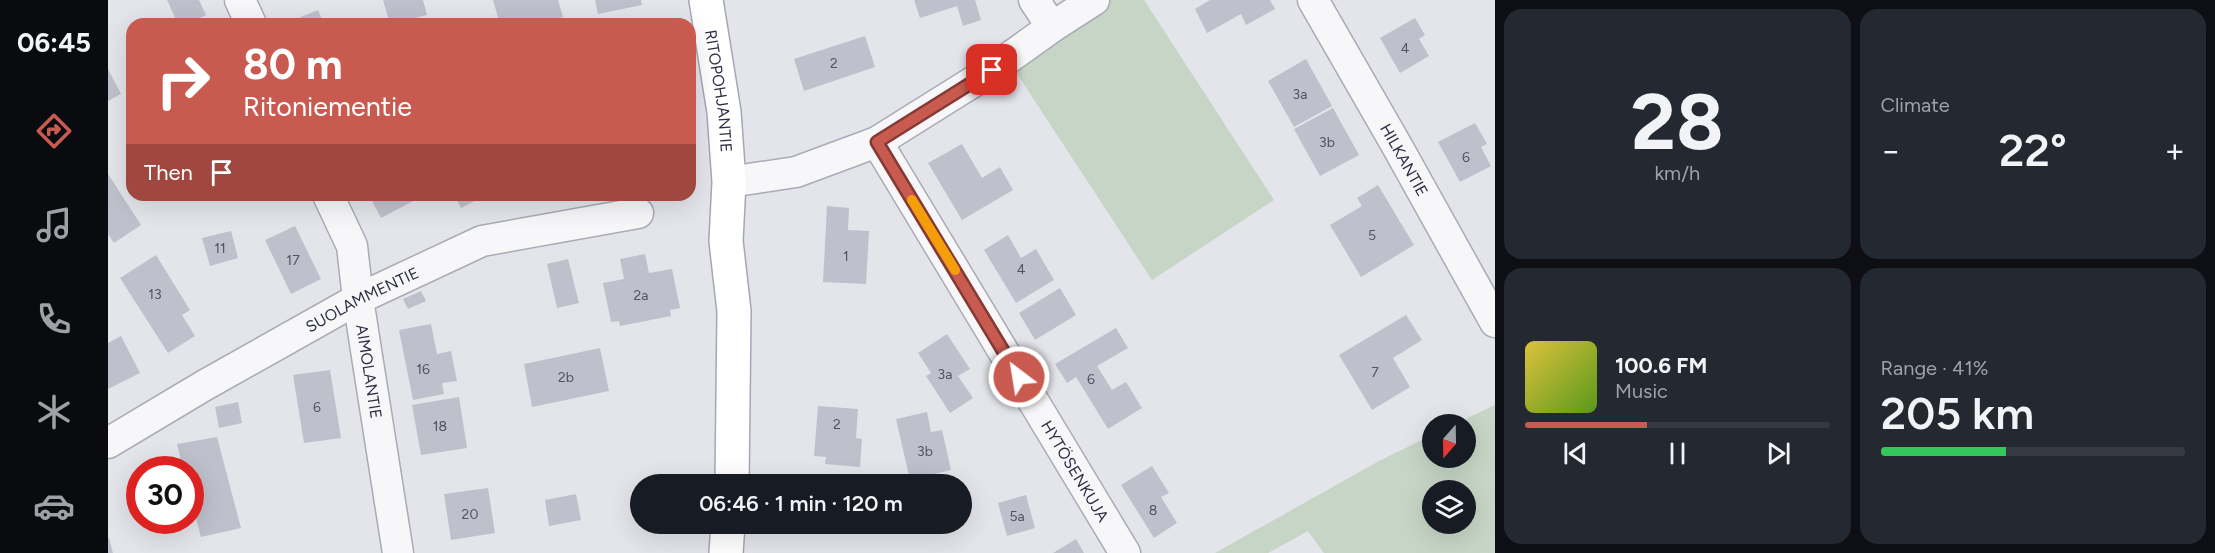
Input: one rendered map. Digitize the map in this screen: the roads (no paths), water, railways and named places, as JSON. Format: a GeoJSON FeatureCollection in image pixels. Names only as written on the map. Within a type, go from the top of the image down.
{"type":"FeatureCollection","features":[{"type":"Feature","properties":{"kind":"main road","name":"RITOPOHJANTIE"},"geometry":{"type":"LineString","coordinates":[[706,0],[724,112],[729,182],[726,241],[734,311],[732,474]]}},
{"type":"Feature","properties":{"kind":"main road"},"geometry":{"type":"LineString","coordinates":[[726,553],[727,534]]}},
{"type":"Feature","properties":{"kind":"street"},"geometry":{"type":"LineString","coordinates":[[240,0],[248,18]]}},
{"type":"Feature","properties":{"kind":"street"},"geometry":{"type":"LineString","coordinates":[[1034,0],[1052,27]]}},
{"type":"Feature","properties":{"kind":"street"},"geometry":{"type":"LineString","coordinates":[[729,182],[796,172],[877,142],[992,70],[1094,0]]}},
{"type":"Feature","properties":{"kind":"street","name":"HILKANTIE"},"geometry":{"type":"LineString","coordinates":[[1313,0],[1495,322]]}},
{"type":"Feature","properties":{"kind":"street","name":"HYTÖSENKUJA"},"geometry":{"type":"LineString","coordinates":[[877,142],[1125,553]]}},
{"type":"Feature","properties":{"kind":"street","name":"AIMOLANTIE"},"geometry":{"type":"LineString","coordinates":[[331,201],[351,246],[398,553]]}},
{"type":"Feature","properties":{"kind":"street","name":"SUOLAMMENTIE"},"geometry":{"type":"LineString","coordinates":[[108,443],[205,385],[358,299],[482,241],[638,213]]}}]}
